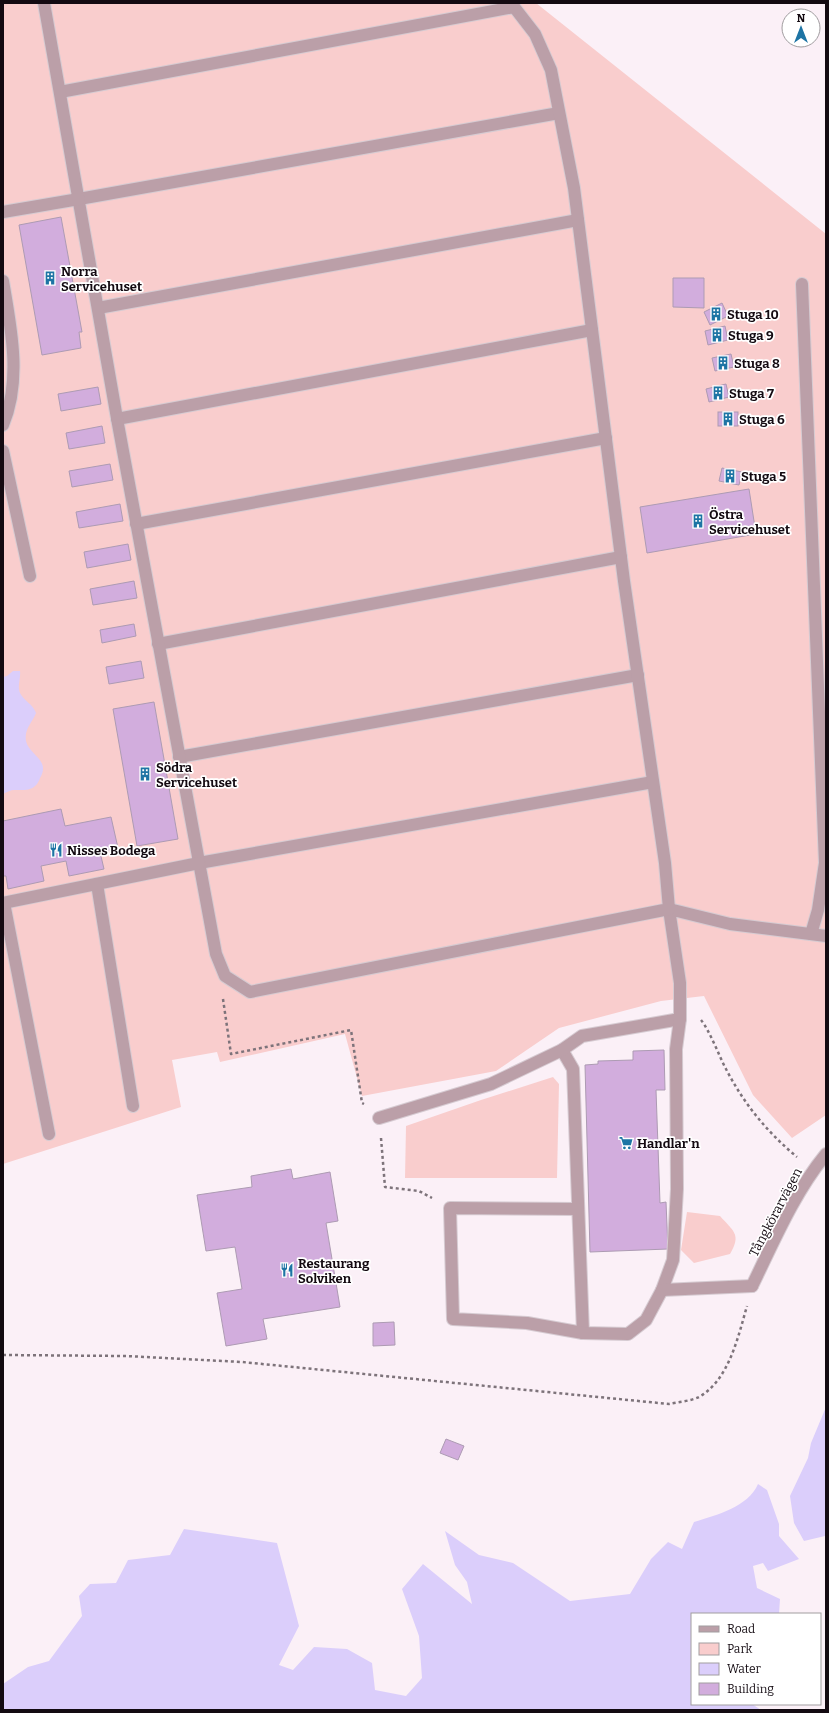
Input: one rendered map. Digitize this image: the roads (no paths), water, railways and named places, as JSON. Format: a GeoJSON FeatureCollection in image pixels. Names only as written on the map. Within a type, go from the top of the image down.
{"type":"FeatureCollection","features":[{"type":"Feature","properties":{"kind":"street"},"geometry":{"type":"LineString","coordinates":[[44,3],[117,419],[179,757],[216,954],[225,976],[250,992],[669,909],[730,924],[826,936]]}},
{"type":"Feature","properties":{"kind":"street"},"geometry":{"type":"LineString","coordinates":[[60,92],[512,5],[535,34],[551,70],[574,188],[621,557],[680,984],[680,1019],[676,1049],[677,1189],[673,1260],[662,1290],[646,1320],[628,1334],[583,1333],[527,1323],[453,1319],[450,1208],[578,1210]]}},
{"type":"Feature","properties":{"kind":"street"},"geometry":{"type":"LineString","coordinates":[[3,212],[559,113]]}},
{"type":"Feature","properties":{"kind":"street"},"geometry":{"type":"LineString","coordinates":[[98,308],[578,220]]}},
{"type":"Feature","properties":{"kind":"street"},"geometry":{"type":"LineString","coordinates":[[3,282],[9,317],[14,378],[8,412],[3,425]]}},
{"type":"Feature","properties":{"kind":"street"},"geometry":{"type":"LineString","coordinates":[[802,284],[825,863],[818,910],[811,934]]}},
{"type":"Feature","properties":{"kind":"street"},"geometry":{"type":"LineString","coordinates":[[117,419],[592,330]]}},
{"type":"Feature","properties":{"kind":"street"},"geometry":{"type":"LineString","coordinates":[[136,524],[606,438]]}},
{"type":"Feature","properties":{"kind":"street"},"geometry":{"type":"LineString","coordinates":[[3,451],[30,576]]}},
{"type":"Feature","properties":{"kind":"street"},"geometry":{"type":"LineString","coordinates":[[158,644],[621,557]]}},
{"type":"Feature","properties":{"kind":"street"},"geometry":{"type":"LineString","coordinates":[[179,757],[638,675]]}},
{"type":"Feature","properties":{"kind":"street"},"geometry":{"type":"LineString","coordinates":[[50,1134],[3,903],[199,863],[653,782]]}},
{"type":"Feature","properties":{"kind":"street"},"geometry":{"type":"LineString","coordinates":[[98,884],[134,1106]]}},
{"type":"Feature","properties":{"kind":"street"},"geometry":{"type":"LineString","coordinates":[[379,1118],[491,1084],[562,1050],[582,1036],[680,1019]]}},
{"type":"Feature","properties":{"kind":"street"},"geometry":{"type":"LineString","coordinates":[[562,1050],[573,1069],[583,1333]]}},
{"type":"Feature","properties":{"kind":"street","name":"Tångkörarvägen"},"geometry":{"type":"LineString","coordinates":[[662,1290],[752,1286],[797,1195],[813,1170],[826,1154]]}},
{"type":"Feature","properties":{"kind":"water"},"geometry":{"type":"Polygon","coordinates":[[[13,671],[20,671],[20,693],[33,707],[36,713],[27,730],[26,741],[28,746],[41,762],[43,772],[38,783],[33,788],[25,790],[12,790],[3,794],[3,677],[7,676],[13,671]]]}},
{"type":"Feature","properties":{"kind":"water"},"geometry":{"type":"Polygon","coordinates":[[[826,1407],[826,1538],[825,1536],[804,1541],[794,1523],[790,1496],[808,1458],[811,1443],[826,1407]]]}},
{"type":"Feature","properties":{"kind":"water"},"geometry":{"type":"Polygon","coordinates":[[[758,1484],[767,1490],[779,1524],[779,1536],[799,1559],[768,1571],[763,1563],[753,1566],[757,1588],[780,1599],[779,1613],[691,1613],[691,1705],[754,1705],[761,1710],[3,1710],[3,1684],[28,1667],[49,1661],[82,1616],[79,1596],[90,1584],[116,1583],[128,1560],[170,1555],[184,1529],[277,1543],[299,1626],[279,1665],[293,1670],[314,1647],[347,1649],[372,1663],[375,1690],[406,1696],[422,1678],[419,1636],[402,1589],[423,1564],[472,1604],[467,1582],[455,1565],[445,1531],[479,1555],[513,1563],[570,1601],[630,1594],[651,1559],[668,1542],[682,1549],[694,1522],[731,1509],[747,1499],[758,1484]]]}},
{"type":"Feature","properties":{"kind":"place","name":"Norra Servicehuset"},"geometry":{"type":"Point","coordinates":[50,278]}},
{"type":"Feature","properties":{"kind":"place","name":"Stuga 10"},"geometry":{"type":"Point","coordinates":[716,314]}},
{"type":"Feature","properties":{"kind":"place","name":"Stuga 9"},"geometry":{"type":"Point","coordinates":[717,335]}},
{"type":"Feature","properties":{"kind":"place","name":"Stuga 8"},"geometry":{"type":"Point","coordinates":[723,363]}},
{"type":"Feature","properties":{"kind":"place","name":"Stuga 7"},"geometry":{"type":"Point","coordinates":[718,393]}},
{"type":"Feature","properties":{"kind":"place","name":"Stuga 6"},"geometry":{"type":"Point","coordinates":[728,419]}},
{"type":"Feature","properties":{"kind":"place","name":"Stuga 5"},"geometry":{"type":"Point","coordinates":[730,476]}},
{"type":"Feature","properties":{"kind":"place","name":"Östra Servicehuset"},"geometry":{"type":"Point","coordinates":[698,521]}},
{"type":"Feature","properties":{"kind":"place","name":"Södra Servicehuset"},"geometry":{"type":"Point","coordinates":[145,774]}},
{"type":"Feature","properties":{"kind":"place","name":"Nisses Bodega"},"geometry":{"type":"Point","coordinates":[56,850]}},
{"type":"Feature","properties":{"kind":"place","name":"Handlar'n"},"geometry":{"type":"Point","coordinates":[626,1143]}},
{"type":"Feature","properties":{"kind":"place","name":"Restaurang Solviken"},"geometry":{"type":"Point","coordinates":[287,1270]}}]}
